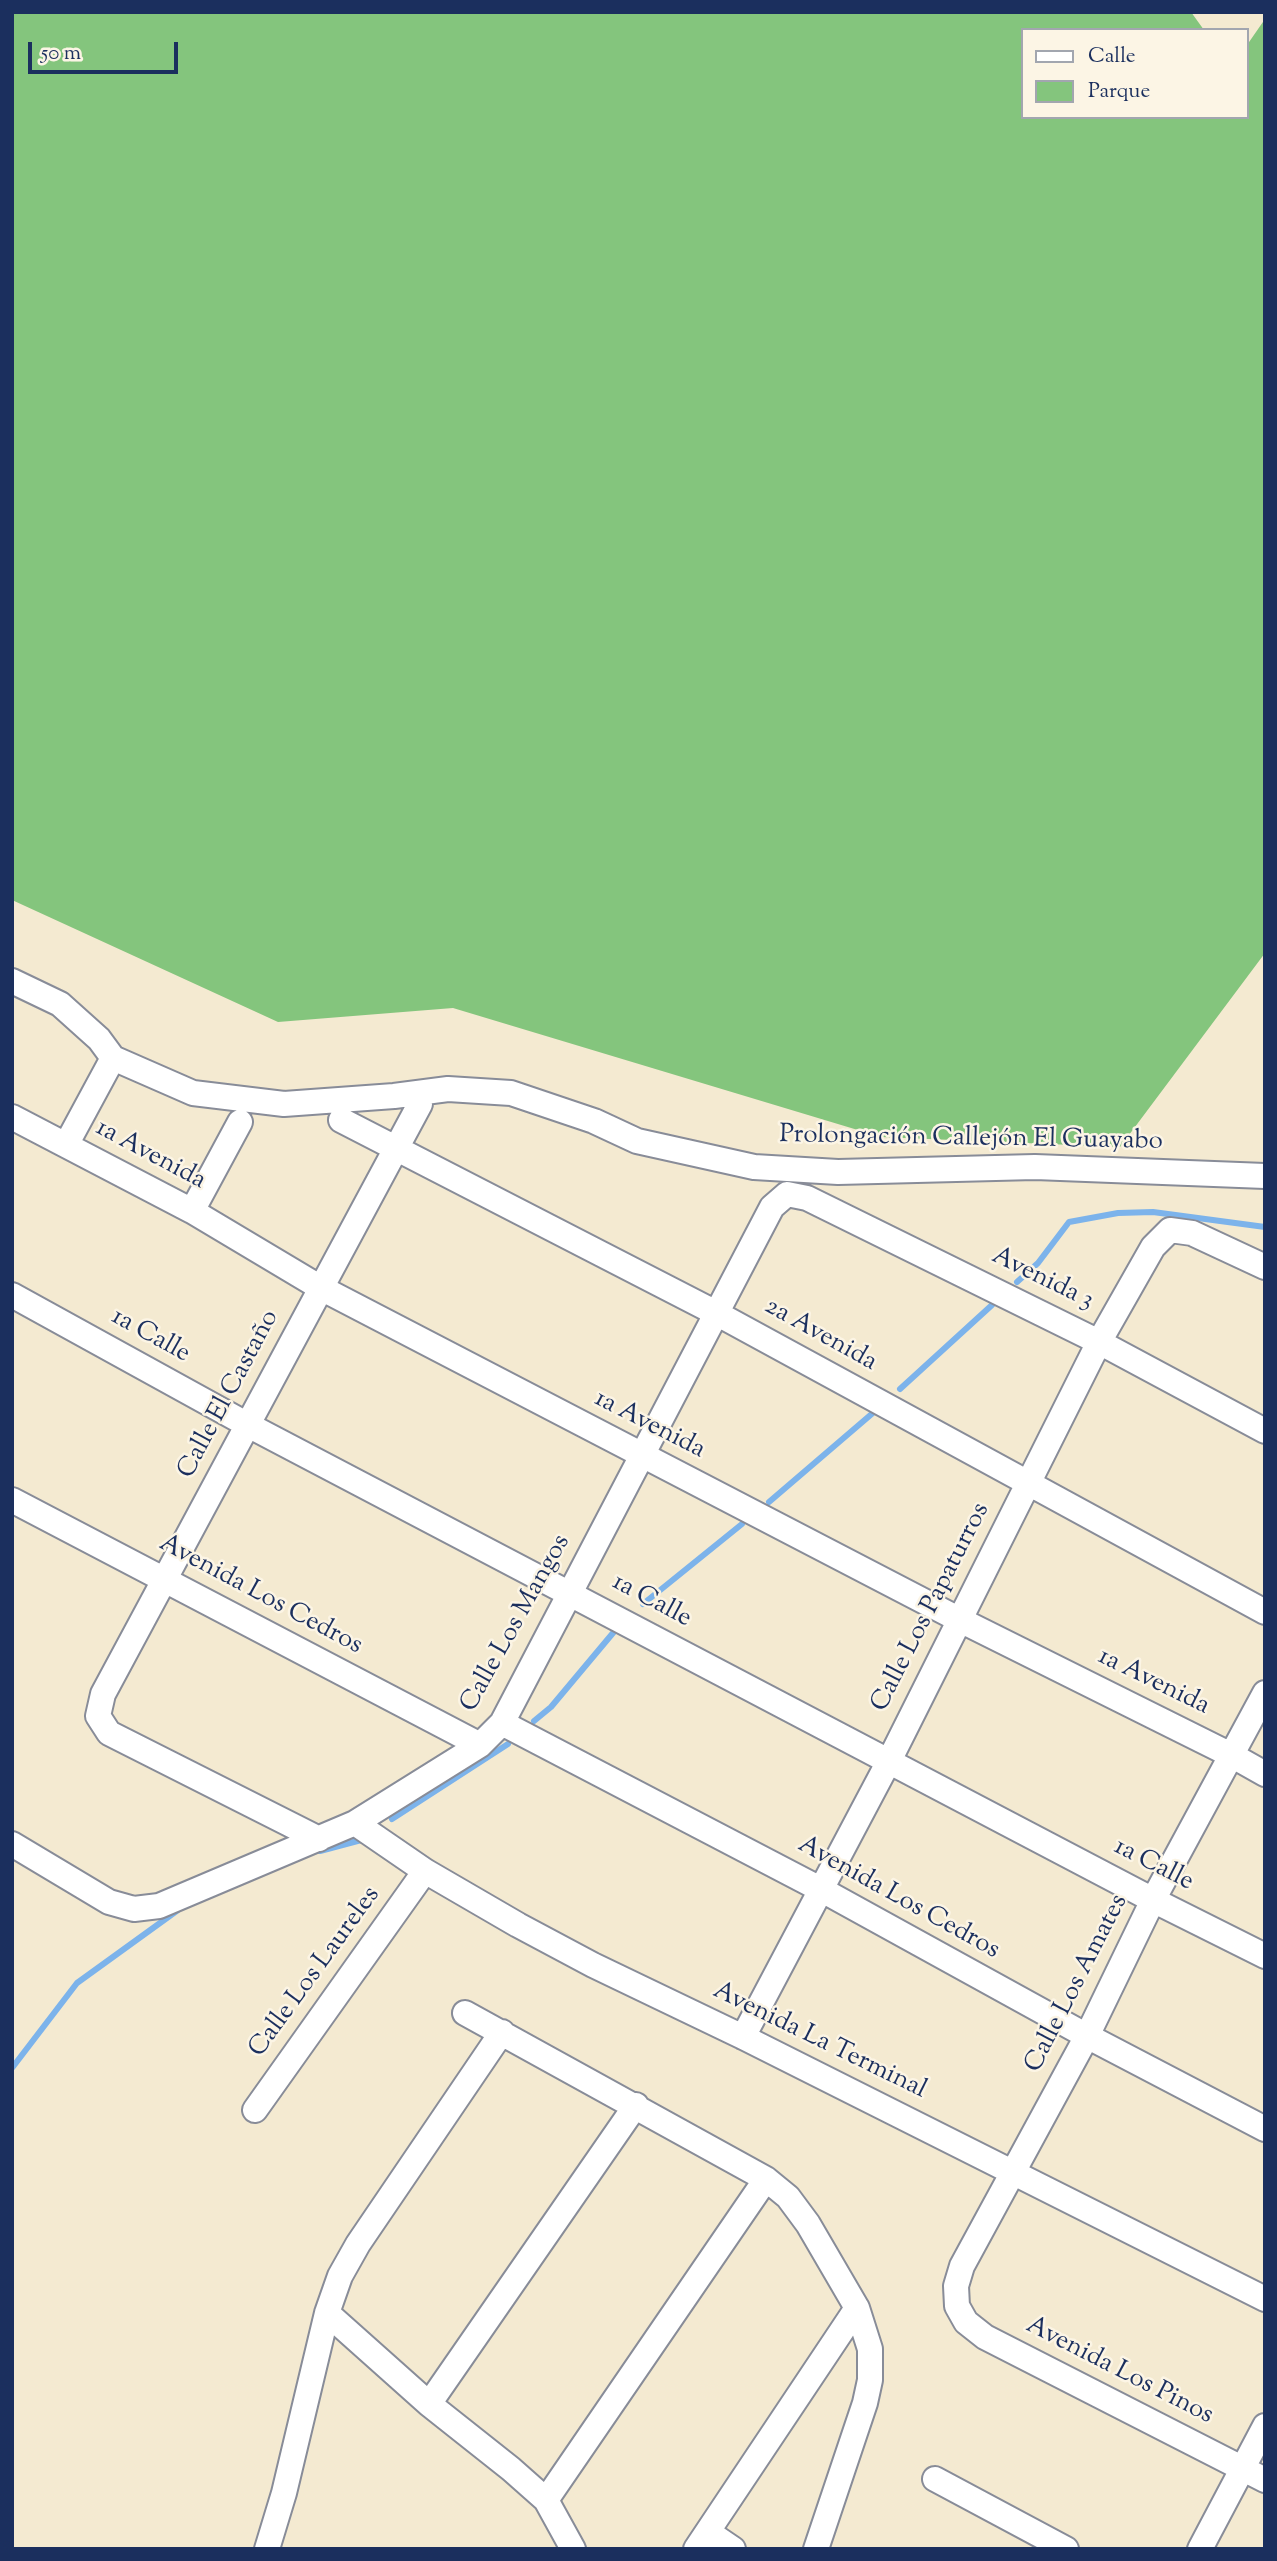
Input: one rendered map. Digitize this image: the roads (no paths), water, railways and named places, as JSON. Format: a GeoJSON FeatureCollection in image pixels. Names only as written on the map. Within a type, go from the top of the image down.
{"type":"FeatureCollection","features":[{"type":"Feature","properties":{"kind":"street","name":"Prolongación Callejón El Guayabo"},"geometry":{"type":"LineString","coordinates":[[12,981],[60,1003],[99,1039],[113,1058],[193,1093],[284,1104],[448,1089],[511,1093],[594,1121],[637,1141],[754,1167],[838,1172],[1035,1167],[1265,1176]]}},
{"type":"Feature","properties":{"kind":"street"},"geometry":{"type":"LineString","coordinates":[[66,1145],[113,1058]]}},
{"type":"Feature","properties":{"kind":"street","name":"Calle El Castaño"},"geometry":{"type":"LineString","coordinates":[[319,1839],[109,1733],[98,1716],[103,1694],[420,1104]]}},
{"type":"Feature","properties":{"kind":"street","name":"1a Avenida"},"geometry":{"type":"LineString","coordinates":[[12,1118],[192,1211],[320,1288],[960,1620],[1265,1774]]}},
{"type":"Feature","properties":{"kind":"street","name":"2a Avenida"},"geometry":{"type":"LineString","coordinates":[[341,1121],[716,1313],[1265,1612]]}},
{"type":"Feature","properties":{"kind":"street"},"geometry":{"type":"LineString","coordinates":[[192,1211],[240,1122]]}},
{"type":"Feature","properties":{"kind":"street","name":"Calle Los Mangos"},"geometry":{"type":"LineString","coordinates":[[12,1844],[109,1902],[134,1909],[159,1906],[355,1823],[480,1745],[502,1723],[772,1207],[787,1194]]}},
{"type":"Feature","properties":{"kind":"street","name":"Avenida 3"},"geometry":{"type":"LineString","coordinates":[[787,1194],[807,1198],[1099,1342],[1265,1431]]}},
{"type":"Feature","properties":{"kind":"street","name":"Calle Los Papaturros"},"geometry":{"type":"LineString","coordinates":[[743,2037],[889,1761],[1099,1342],[1153,1247],[1170,1230],[1192,1233],[1265,1267]]}},
{"type":"Feature","properties":{"kind":"street","name":"1a Calle"},"geometry":{"type":"LineString","coordinates":[[12,1295],[248,1426],[1265,1956]]}},
{"type":"Feature","properties":{"kind":"street","name":"Avenida Los Cedros"},"geometry":{"type":"LineString","coordinates":[[12,1500],[480,1745]]}},
{"type":"Feature","properties":{"kind":"street","name":"Calle Los Amates"},"geometry":{"type":"LineString","coordinates":[[957,2305],[956,2286],[962,2266],[1087,2036],[1153,1900],[1265,1693]]}},
{"type":"Feature","properties":{"kind":"street","name":"Avenida Los Cedros"},"geometry":{"type":"LineString","coordinates":[[502,1723],[822,1890],[1087,2036],[1265,2129]]}},
{"type":"Feature","properties":{"kind":"street","name":"Avenida La Terminal"},"geometry":{"type":"LineString","coordinates":[[355,1823],[425,1871],[593,1965],[743,2037],[1265,2299]]}},
{"type":"Feature","properties":{"kind":"street","name":"Calle Los Laureles"},"geometry":{"type":"LineString","coordinates":[[255,2110],[425,1871]]}},
{"type":"Feature","properties":{"kind":"street"},"geometry":{"type":"LineString","coordinates":[[465,2012],[766,2179],[788,2197],[808,2224],[857,2308],[870,2349],[870,2380],[865,2403],[816,2549]]}},
{"type":"Feature","properties":{"kind":"street"},"geometry":{"type":"LineString","coordinates":[[267,2549],[284,2493],[327,2313],[340,2276],[358,2244],[502,2032]]}},
{"type":"Feature","properties":{"kind":"street"},"geometry":{"type":"LineString","coordinates":[[429,2404],[636,2105]]}},
{"type":"Feature","properties":{"kind":"street"},"geometry":{"type":"LineString","coordinates":[[546,2500],[766,2179]]}},
{"type":"Feature","properties":{"kind":"street","name":"Avenida Los Pinos"},"geometry":{"type":"LineString","coordinates":[[957,2305],[966,2322],[985,2337],[1265,2480]]}},
{"type":"Feature","properties":{"kind":"street"},"geometry":{"type":"LineString","coordinates":[[733,2549],[702,2540],[857,2308]]}},
{"type":"Feature","properties":{"kind":"street"},"geometry":{"type":"LineString","coordinates":[[327,2313],[429,2404],[546,2500],[573,2549]]}},
{"type":"Feature","properties":{"kind":"street"},"geometry":{"type":"LineString","coordinates":[[1200,2549],[1265,2426]]}},
{"type":"Feature","properties":{"kind":"street"},"geometry":{"type":"LineString","coordinates":[[935,2479],[1066,2549]]}},
{"type":"Feature","properties":{"kind":"waterway"},"geometry":{"type":"LineString","coordinates":[[1017,1282],[1038,1263],[1069,1222],[1118,1213],[1153,1212],[1265,1227]]}},
{"type":"Feature","properties":{"kind":"waterway"},"geometry":{"type":"LineString","coordinates":[[900,1389],[992,1305]]}},
{"type":"Feature","properties":{"kind":"waterway"},"geometry":{"type":"LineString","coordinates":[[769,1502],[874,1412]]}},
{"type":"Feature","properties":{"kind":"waterway"},"geometry":{"type":"LineString","coordinates":[[643,1604],[742,1524]]}},
{"type":"Feature","properties":{"kind":"waterway"},"geometry":{"type":"LineString","coordinates":[[534,1721],[551,1707],[618,1627]]}},
{"type":"Feature","properties":{"kind":"waterway"},"geometry":{"type":"LineString","coordinates":[[392,1819],[508,1744]]}},
{"type":"Feature","properties":{"kind":"waterway"},"geometry":{"type":"LineString","coordinates":[[320,1851],[365,1839]]}},
{"type":"Feature","properties":{"kind":"waterway"},"geometry":{"type":"LineString","coordinates":[[12,2068],[77,1983],[178,1910]]}}]}
